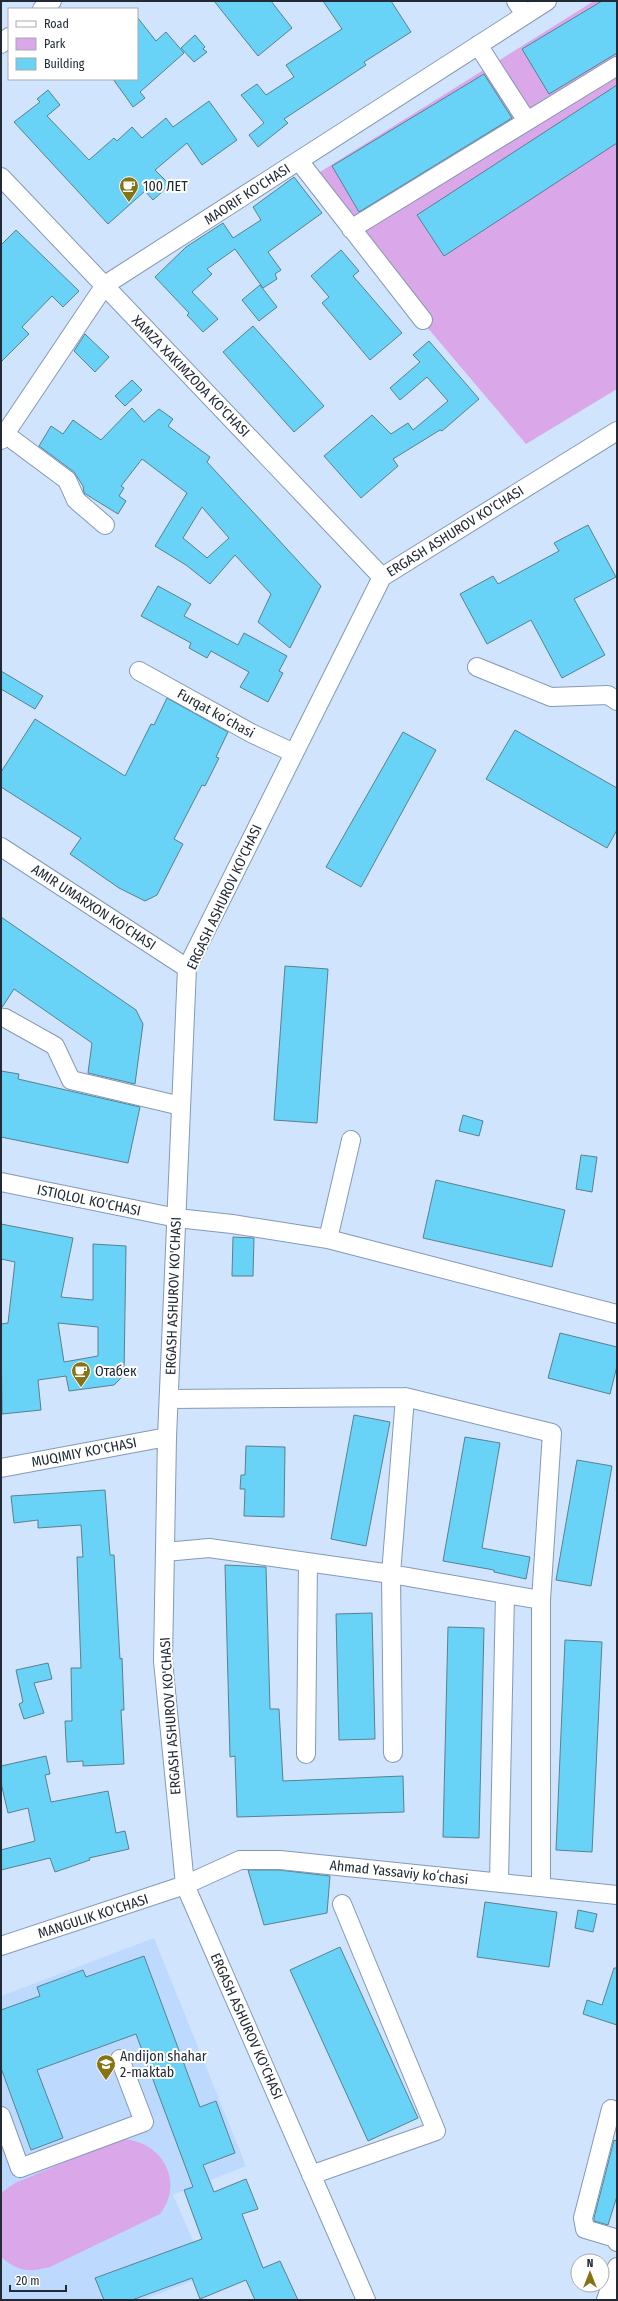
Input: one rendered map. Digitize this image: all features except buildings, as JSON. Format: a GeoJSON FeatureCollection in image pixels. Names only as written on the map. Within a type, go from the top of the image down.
{"type":"FeatureCollection","features":[{"type":"Feature","properties":{"kind":"street"},"geometry":{"type":"LineString","coordinates":[[43,8],[52,1]]}},
{"type":"Feature","properties":{"kind":"street","name":"MAORIF KO'CHASI"},"geometry":{"type":"LineString","coordinates":[[3,437],[105,286],[478,45],[520,8],[546,1]]}},
{"type":"Feature","properties":{"kind":"street"},"geometry":{"type":"LineString","coordinates":[[478,45],[527,121]]}},
{"type":"Feature","properties":{"kind":"street"},"geometry":{"type":"LineString","coordinates":[[351,229],[617,66]]}},
{"type":"Feature","properties":{"kind":"street"},"geometry":{"type":"LineString","coordinates":[[298,161],[423,320]]}},
{"type":"Feature","properties":{"kind":"street","name":"XAMZA XAKIMZODA KO'CHASI"},"geometry":{"type":"LineString","coordinates":[[1,177],[382,576]]}},
{"type":"Feature","properties":{"kind":"street","name":"ERGASH ASHUROV KO'CHASI"},"geometry":{"type":"LineString","coordinates":[[366,2300],[185,1885],[163,1661],[169,1399],[187,968],[382,576],[617,431]]}},
{"type":"Feature","properties":{"kind":"street"},"geometry":{"type":"LineString","coordinates":[[3,437],[67,480],[76,500],[105,524]]}},
{"type":"Feature","properties":{"kind":"street"},"geometry":{"type":"LineString","coordinates":[[477,667],[551,696],[608,695],[617,700]]}},
{"type":"Feature","properties":{"kind":"street","name":"Furqat koʻchasi"},"geometry":{"type":"LineString","coordinates":[[139,671],[252,734],[294,753]]}},
{"type":"Feature","properties":{"kind":"street","name":"AMIR UMARXON KO'CHASI"},"geometry":{"type":"LineString","coordinates":[[1,847],[187,968]]}},
{"type":"Feature","properties":{"kind":"street"},"geometry":{"type":"LineString","coordinates":[[5,1018],[55,1046],[71,1080],[182,1106]]}},
{"type":"Feature","properties":{"kind":"street"},"geometry":{"type":"LineString","coordinates":[[328,1239],[351,1140]]}},
{"type":"Feature","properties":{"kind":"street","name":"ISTIQLOL KO'CHASI"},"geometry":{"type":"LineString","coordinates":[[1,1182],[177,1218],[232,1224],[328,1239],[617,1314]]}},
{"type":"Feature","properties":{"kind":"street"},"geometry":{"type":"LineString","coordinates":[[169,1399],[405,1397],[552,1432],[541,1600],[541,1886]]}},
{"type":"Feature","properties":{"kind":"street"},"geometry":{"type":"LineString","coordinates":[[393,1753],[391,1574],[405,1397]]}},
{"type":"Feature","properties":{"kind":"street","name":"MUQIMIY KO'CHASI"},"geometry":{"type":"LineString","coordinates":[[1,1468],[168,1437]]}},
{"type":"Feature","properties":{"kind":"street"},"geometry":{"type":"LineString","coordinates":[[165,1552],[209,1548],[391,1574],[541,1600]]}},
{"type":"Feature","properties":{"kind":"street"},"geometry":{"type":"LineString","coordinates":[[306,1754],[308,1562]]}},
{"type":"Feature","properties":{"kind":"street"},"geometry":{"type":"LineString","coordinates":[[499,1882],[505,1594]]}},
{"type":"Feature","properties":{"kind":"street","name":"Ahmad Yassaviy koʻchasi"},"geometry":{"type":"LineString","coordinates":[[185,1885],[240,1860],[280,1860],[617,1895]]}},
{"type":"Feature","properties":{"kind":"street","name":"MANGULIK KO'CHASI"},"geometry":{"type":"LineString","coordinates":[[1,1946],[185,1885]]}},
{"type":"Feature","properties":{"kind":"street"},"geometry":{"type":"LineString","coordinates":[[311,2175],[436,2131],[342,1904]]}},
{"type":"Feature","properties":{"kind":"street"},"geometry":{"type":"LineString","coordinates":[[1,2116],[20,2168],[144,2122],[120,2059]]}},
{"type":"Feature","properties":{"kind":"street"},"geometry":{"type":"LineString","coordinates":[[611,2109],[583,2218],[585,2229],[615,2238],[617,2242]]}},
{"type":"Feature","properties":{"kind":"street"},"geometry":{"type":"LineString","coordinates":[[606,2300],[617,2267]]}},
{"type":"Feature","properties":{"kind":"shaded area","name":"Andijon shahar 2-maktab"},"geometry":{"type":"Polygon","coordinates":[[[154,1938],[246,2166],[173,2195],[208,2275],[143,2300],[1,2300],[1,1996],[154,1938]]]}},
{"type":"Feature","properties":{"kind":"green space"},"geometry":{"type":"Polygon","coordinates":[[[594,1],[617,1],[617,389],[526,444],[304,182],[594,1]]]}},
{"type":"Feature","properties":{"kind":"green space"},"geometry":{"type":"Polygon","coordinates":[[[120,2139],[134,2141],[147,2146],[157,2154],[165,2164],[169,2175],[170,2188],[167,2201],[160,2214],[50,2267],[35,2270],[24,2270],[7,2262],[1,2257],[1,2193],[15,2183],[120,2139]]]}},
{"type":"Feature","properties":{"kind":"place","name":"100 ЛЕТ"},"geometry":{"type":"Point","coordinates":[129,203]}},
{"type":"Feature","properties":{"kind":"place","name":"Отабек"},"geometry":{"type":"Point","coordinates":[81,1388]}},
{"type":"Feature","properties":{"kind":"place","name":"Andijon shahar 2-maktab"},"geometry":{"type":"Point","coordinates":[106,2081]}}]}
